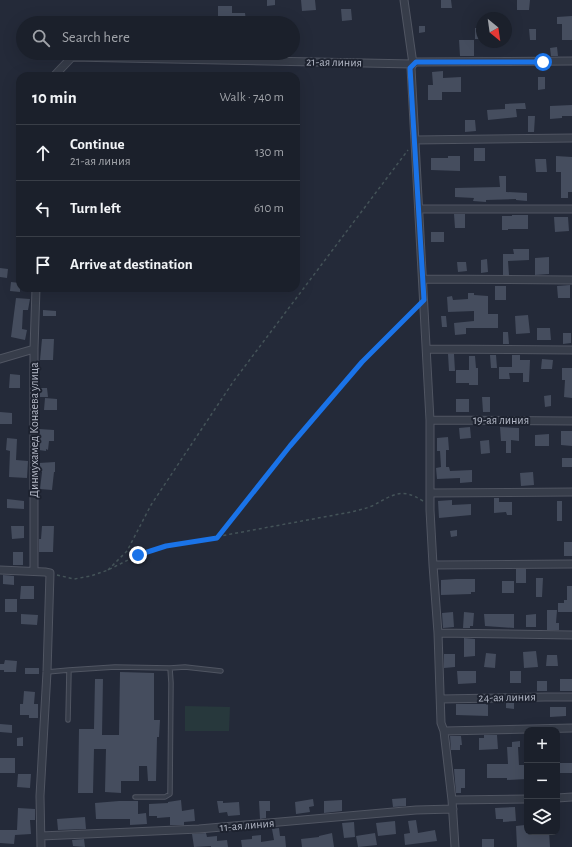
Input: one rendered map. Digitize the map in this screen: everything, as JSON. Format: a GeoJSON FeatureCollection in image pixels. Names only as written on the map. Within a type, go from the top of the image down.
{"type":"FeatureCollection","features":[{"type":"Feature","properties":{"kind":"street"},"geometry":{"type":"LineString","coordinates":[[404,0],[413,64],[410,68],[416,140],[427,349],[430,420],[430,493],[438,633],[441,723],[444,731],[452,800],[455,847]]}},
{"type":"Feature","properties":{"kind":"street","name":"21-ая линия"},"geometry":{"type":"LineString","coordinates":[[58,72],[69,60]]}},
{"type":"Feature","properties":{"kind":"street","name":"21-ая линия"},"geometry":{"type":"LineString","coordinates":[[218,60],[413,64],[416,62],[572,61]]}},
{"type":"Feature","properties":{"kind":"street"},"geometry":{"type":"LineString","coordinates":[[416,140],[572,138]]}},
{"type":"Feature","properties":{"kind":"street"},"geometry":{"type":"LineString","coordinates":[[419,209],[572,210]]}},
{"type":"Feature","properties":{"kind":"street"},"geometry":{"type":"LineString","coordinates":[[423,279],[572,280]]}},
{"type":"Feature","properties":{"kind":"street","name":"Динмухамед Конаева улица"},"geometry":{"type":"LineString","coordinates":[[34,571],[34,349],[36,292]]}},
{"type":"Feature","properties":{"kind":"street"},"geometry":{"type":"LineString","coordinates":[[0,359],[34,349]]}},
{"type":"Feature","properties":{"kind":"street"},"geometry":{"type":"LineString","coordinates":[[427,349],[572,350]]}},
{"type":"Feature","properties":{"kind":"street","name":"19-ая линия"},"geometry":{"type":"LineString","coordinates":[[430,420],[572,421]]}},
{"type":"Feature","properties":{"kind":"street"},"geometry":{"type":"LineString","coordinates":[[430,493],[572,492]]}},
{"type":"Feature","properties":{"kind":"street"},"geometry":{"type":"LineString","coordinates":[[433,564],[572,564]]}},
{"type":"Feature","properties":{"kind":"street"},"geometry":{"type":"LineString","coordinates":[[0,570],[50,573],[47,672],[40,796],[41,847]]}},
{"type":"Feature","properties":{"kind":"street"},"geometry":{"type":"LineString","coordinates":[[438,633],[572,634]]}},
{"type":"Feature","properties":{"kind":"street","name":"24-ая линия"},"geometry":{"type":"LineString","coordinates":[[441,699],[572,697]]}},
{"type":"Feature","properties":{"kind":"street"},"geometry":{"type":"LineString","coordinates":[[444,731],[572,728]]}},
{"type":"Feature","properties":{"kind":"street"},"geometry":{"type":"LineString","coordinates":[[560,798],[572,797]]}},
{"type":"Feature","properties":{"kind":"street"},"geometry":{"type":"LineString","coordinates":[[452,800],[524,798]]}},
{"type":"Feature","properties":{"kind":"street","name":"11-ая линия"},"geometry":{"type":"LineString","coordinates":[[41,836],[199,829],[408,811],[453,809]]}},
{"type":"Feature","properties":{"kind":"lane"},"geometry":{"type":"LineString","coordinates":[[47,672],[115,667],[185,667],[221,671]]}},
{"type":"Feature","properties":{"kind":"lane"},"geometry":{"type":"LineString","coordinates":[[135,797],[165,797],[170,794],[170,668]]}},
{"type":"Feature","properties":{"kind":"lane"},"geometry":{"type":"LineString","coordinates":[[68,720],[69,670]]}},
{"type":"Feature","properties":{"kind":"path"},"geometry":{"type":"LineString","coordinates":[[108,570],[127,551],[151,505],[233,382],[416,140]]}},
{"type":"Feature","properties":{"kind":"path"},"geometry":{"type":"LineString","coordinates":[[217,538],[290,446],[362,362],[424,300]]}},
{"type":"Feature","properties":{"kind":"path"},"geometry":{"type":"LineString","coordinates":[[50,573],[74,579],[91,576],[108,570],[138,555],[166,546],[217,538],[351,512],[370,506],[385,498],[402,493],[413,495],[423,501]]}},
{"type":"Feature","properties":{"kind":"shaded area"},"geometry":{"type":"Polygon","coordinates":[[[185,706],[230,707],[229,731],[185,731],[185,706]]]}},
{"type":"Feature","properties":{"kind":"building"},"geometry":{"type":"Polygon","coordinates":[[[267,0],[275,0],[275,5],[267,6],[267,0]]]}},
{"type":"Feature","properties":{"kind":"building"},"geometry":{"type":"Polygon","coordinates":[[[301,0],[315,0],[316,10],[302,11],[301,0]]]}},
{"type":"Feature","properties":{"kind":"building"},"geometry":{"type":"Polygon","coordinates":[[[441,0],[451,0],[452,8],[441,8],[441,0]]]}},
{"type":"Feature","properties":{"kind":"building"},"geometry":{"type":"Polygon","coordinates":[[[517,0],[530,0],[529,10],[517,10],[517,0]]]}},
{"type":"Feature","properties":{"kind":"building"},"geometry":{"type":"Polygon","coordinates":[[[218,6],[232,6],[232,13],[245,13],[245,16],[218,16],[218,6]]]}},
{"type":"Feature","properties":{"kind":"building"},"geometry":{"type":"Polygon","coordinates":[[[341,9],[351,9],[352,20],[342,21],[341,9]]]}},
{"type":"Feature","properties":{"kind":"building"},"geometry":{"type":"Polygon","coordinates":[[[572,16],[572,40],[562,40],[562,24],[557,24],[557,17],[572,16]]]}},
{"type":"Feature","properties":{"kind":"building"},"geometry":{"type":"Polygon","coordinates":[[[419,26],[425,26],[425,32],[419,33],[419,26]]]}},
{"type":"Feature","properties":{"kind":"building"},"geometry":{"type":"Polygon","coordinates":[[[475,28],[476,28],[476,39],[475,28]]]}},
{"type":"Feature","properties":{"kind":"building"},"geometry":{"type":"Polygon","coordinates":[[[529,29],[536,29],[536,40],[530,40],[529,29]]]}},
{"type":"Feature","properties":{"kind":"building"},"geometry":{"type":"Polygon","coordinates":[[[459,40],[474,40],[474,56],[460,56],[459,40]]]}},
{"type":"Feature","properties":{"kind":"building"},"geometry":{"type":"Polygon","coordinates":[[[557,47],[558,56],[551,56],[550,48],[557,47]]]}},
{"type":"Feature","properties":{"kind":"building"},"geometry":{"type":"Polygon","coordinates":[[[443,71],[443,78],[461,77],[461,92],[442,92],[442,100],[428,100],[428,85],[433,85],[432,72],[443,71]]]}},
{"type":"Feature","properties":{"kind":"building"},"geometry":{"type":"Polygon","coordinates":[[[538,77],[545,77],[545,89],[538,90],[538,77]]]}},
{"type":"Feature","properties":{"kind":"building"},"geometry":{"type":"Polygon","coordinates":[[[525,103],[526,109],[516,109],[517,117],[488,120],[487,110],[505,109],[505,104],[525,103]]]}},
{"type":"Feature","properties":{"kind":"building"},"geometry":{"type":"Polygon","coordinates":[[[572,105],[572,116],[562,116],[562,118],[550,119],[550,106],[572,105]]]}},
{"type":"Feature","properties":{"kind":"building"},"geometry":{"type":"Polygon","coordinates":[[[528,116],[535,116],[534,132],[528,132],[528,116]]]}},
{"type":"Feature","properties":{"kind":"building"},"geometry":{"type":"Polygon","coordinates":[[[465,120],[475,120],[476,131],[465,132],[465,120]]]}},
{"type":"Feature","properties":{"kind":"building"},"geometry":{"type":"Polygon","coordinates":[[[474,148],[485,148],[485,161],[474,161],[474,148]]]}},
{"type":"Feature","properties":{"kind":"building"},"geometry":{"type":"Polygon","coordinates":[[[448,156],[460,156],[460,171],[431,170],[431,158],[448,158],[448,156]]]}},
{"type":"Feature","properties":{"kind":"building"},"geometry":{"type":"Polygon","coordinates":[[[556,156],[572,157],[572,192],[568,192],[568,198],[561,198],[561,172],[556,172],[556,156]]]}},
{"type":"Feature","properties":{"kind":"building"},"geometry":{"type":"Polygon","coordinates":[[[535,159],[546,159],[547,172],[536,172],[535,159]]]}},
{"type":"Feature","properties":{"kind":"building"},"geometry":{"type":"Polygon","coordinates":[[[499,176],[506,176],[506,192],[527,193],[527,201],[516,199],[486,200],[486,202],[473,201],[474,198],[455,197],[455,188],[500,187],[499,176]]]}},
{"type":"Feature","properties":{"kind":"building"},"geometry":{"type":"Polygon","coordinates":[[[454,214],[465,214],[465,228],[455,228],[454,214]]]}},
{"type":"Feature","properties":{"kind":"building"},"geometry":{"type":"Polygon","coordinates":[[[528,215],[528,229],[502,230],[502,216],[528,215]]]}},
{"type":"Feature","properties":{"kind":"building"},"geometry":{"type":"Polygon","coordinates":[[[554,217],[568,217],[569,231],[555,232],[554,217]]]}},
{"type":"Feature","properties":{"kind":"building"},"geometry":{"type":"Polygon","coordinates":[[[431,232],[444,232],[444,242],[431,242],[431,232]]]}},
{"type":"Feature","properties":{"kind":"building"},"geometry":{"type":"Polygon","coordinates":[[[513,249],[529,249],[529,260],[508,261],[509,275],[503,275],[503,254],[514,254],[513,249]]]}},
{"type":"Feature","properties":{"kind":"building"},"geometry":{"type":"Polygon","coordinates":[[[549,257],[549,274],[535,275],[535,258],[549,257]]]}},
{"type":"Feature","properties":{"kind":"building"},"geometry":{"type":"Polygon","coordinates":[[[487,259],[488,272],[481,273],[481,260],[487,259]]]}},
{"type":"Feature","properties":{"kind":"building"},"geometry":{"type":"Polygon","coordinates":[[[457,262],[466,262],[467,271],[458,272],[457,262]]]}},
{"type":"Feature","properties":{"kind":"building"},"geometry":{"type":"Polygon","coordinates":[[[0,268],[8,269],[7,278],[0,277],[0,268]]]}},
{"type":"Feature","properties":{"kind":"building"},"geometry":{"type":"Polygon","coordinates":[[[11,282],[16,283],[16,292],[10,291],[11,282]]]}},
{"type":"Feature","properties":{"kind":"building"},"geometry":{"type":"Polygon","coordinates":[[[570,285],[570,298],[558,298],[557,286],[570,285]]]}},
{"type":"Feature","properties":{"kind":"building"},"geometry":{"type":"Polygon","coordinates":[[[495,286],[506,286],[506,300],[495,300],[495,286]]]}},
{"type":"Feature","properties":{"kind":"building"},"geometry":{"type":"Polygon","coordinates":[[[468,293],[488,296],[488,314],[498,314],[498,328],[466,328],[466,334],[455,335],[454,323],[474,321],[474,311],[448,312],[447,297],[452,296],[453,300],[468,299],[468,293]]]}},
{"type":"Feature","properties":{"kind":"building"},"geometry":{"type":"Polygon","coordinates":[[[16,298],[30,299],[28,310],[23,310],[22,329],[27,330],[25,340],[11,337],[16,298]]]}},
{"type":"Feature","properties":{"kind":"building"},"geometry":{"type":"Polygon","coordinates":[[[43,310],[56,311],[56,316],[43,316],[43,310]]]}},
{"type":"Feature","properties":{"kind":"building"},"geometry":{"type":"Polygon","coordinates":[[[528,315],[530,333],[516,334],[515,316],[528,315]]]}},
{"type":"Feature","properties":{"kind":"building"},"geometry":{"type":"Polygon","coordinates":[[[441,316],[446,316],[447,327],[442,327],[441,316]]]}},
{"type":"Feature","properties":{"kind":"building"},"geometry":{"type":"Polygon","coordinates":[[[537,328],[550,328],[551,340],[537,340],[537,328]]]}},
{"type":"Feature","properties":{"kind":"building"},"geometry":{"type":"Polygon","coordinates":[[[503,332],[508,332],[509,344],[503,344],[503,332]]]}},
{"type":"Feature","properties":{"kind":"building"},"geometry":{"type":"Polygon","coordinates":[[[563,333],[571,333],[571,343],[563,344],[563,333]]]}},
{"type":"Feature","properties":{"kind":"building"},"geometry":{"type":"Polygon","coordinates":[[[42,339],[54,339],[53,360],[40,360],[42,339]]]}},
{"type":"Feature","properties":{"kind":"building"},"geometry":{"type":"Polygon","coordinates":[[[448,354],[454,354],[455,371],[449,371],[448,354]]]}},
{"type":"Feature","properties":{"kind":"building"},"geometry":{"type":"Polygon","coordinates":[[[490,355],[496,355],[497,368],[491,368],[490,355]]]}},
{"type":"Feature","properties":{"kind":"building"},"geometry":{"type":"Polygon","coordinates":[[[512,355],[520,355],[520,360],[530,360],[529,382],[523,382],[523,373],[509,373],[510,379],[499,379],[499,367],[512,367],[512,355]]]}},
{"type":"Feature","properties":{"kind":"building"},"geometry":{"type":"Polygon","coordinates":[[[469,356],[475,356],[476,368],[478,368],[478,385],[456,383],[456,370],[469,370],[469,356]]]}},
{"type":"Feature","properties":{"kind":"building"},"geometry":{"type":"Polygon","coordinates":[[[542,359],[553,360],[552,369],[541,369],[542,359]]]}},
{"type":"Feature","properties":{"kind":"building"},"geometry":{"type":"Polygon","coordinates":[[[562,368],[572,368],[572,398],[564,397],[565,380],[562,380],[562,368]]]}},
{"type":"Feature","properties":{"kind":"building"},"geometry":{"type":"Polygon","coordinates":[[[10,374],[20,375],[20,388],[9,388],[10,374]]]}},
{"type":"Feature","properties":{"kind":"building"},"geometry":{"type":"Polygon","coordinates":[[[39,388],[47,388],[48,397],[39,397],[39,388]]]}},
{"type":"Feature","properties":{"kind":"building"},"geometry":{"type":"Polygon","coordinates":[[[551,395],[551,406],[545,407],[544,396],[551,395]]]}},
{"type":"Feature","properties":{"kind":"building"},"geometry":{"type":"Polygon","coordinates":[[[482,397],[490,397],[490,412],[483,412],[482,397]]]}},
{"type":"Feature","properties":{"kind":"building"},"geometry":{"type":"Polygon","coordinates":[[[45,398],[57,399],[57,410],[44,410],[45,398]]]}},
{"type":"Feature","properties":{"kind":"building"},"geometry":{"type":"Polygon","coordinates":[[[456,399],[469,399],[469,412],[456,412],[456,399]]]}},
{"type":"Feature","properties":{"kind":"building"},"geometry":{"type":"Polygon","coordinates":[[[0,412],[12,413],[12,424],[0,424],[0,412]]]}},
{"type":"Feature","properties":{"kind":"building"},"geometry":{"type":"Polygon","coordinates":[[[470,427],[471,438],[460,439],[459,428],[470,427]]]}},
{"type":"Feature","properties":{"kind":"building"},"geometry":{"type":"Polygon","coordinates":[[[500,427],[519,428],[519,441],[511,440],[511,453],[506,453],[506,441],[501,441],[500,427]]]}},
{"type":"Feature","properties":{"kind":"building"},"geometry":{"type":"Polygon","coordinates":[[[39,429],[54,430],[54,441],[49,441],[48,450],[46,449],[46,451],[39,450],[39,429]]]}},
{"type":"Feature","properties":{"kind":"building"},"geometry":{"type":"Polygon","coordinates":[[[561,431],[572,431],[572,446],[561,445],[561,431]]]}},
{"type":"Feature","properties":{"kind":"building"},"geometry":{"type":"Polygon","coordinates":[[[549,434],[549,446],[535,446],[535,435],[549,434]]]}},
{"type":"Feature","properties":{"kind":"building"},"geometry":{"type":"Polygon","coordinates":[[[448,437],[449,450],[446,450],[446,467],[449,467],[450,471],[472,470],[472,482],[460,483],[460,478],[437,479],[436,468],[441,467],[440,451],[437,451],[437,438],[448,437]]]}},
{"type":"Feature","properties":{"kind":"building"},"geometry":{"type":"Polygon","coordinates":[[[7,438],[17,439],[16,460],[28,461],[27,478],[9,477],[10,451],[6,450],[7,438]]]}},
{"type":"Feature","properties":{"kind":"building"},"geometry":{"type":"Polygon","coordinates":[[[489,440],[490,453],[481,454],[480,441],[489,440]]]}},
{"type":"Feature","properties":{"kind":"building"},"geometry":{"type":"Polygon","coordinates":[[[562,458],[572,458],[572,467],[562,467],[562,458]]]}},
{"type":"Feature","properties":{"kind":"building"},"geometry":{"type":"Polygon","coordinates":[[[55,462],[52,490],[40,489],[42,472],[40,472],[39,463],[55,462]]]}},
{"type":"Feature","properties":{"kind":"building"},"geometry":{"type":"Polygon","coordinates":[[[533,472],[534,485],[521,486],[520,473],[533,472]]]}},
{"type":"Feature","properties":{"kind":"building"},"geometry":{"type":"Polygon","coordinates":[[[494,498],[499,498],[499,502],[512,502],[512,515],[507,515],[506,512],[494,513],[494,498]]]}},
{"type":"Feature","properties":{"kind":"building"},"geometry":{"type":"Polygon","coordinates":[[[7,499],[24,501],[24,509],[7,508],[7,499]]]}},
{"type":"Feature","properties":{"kind":"building"},"geometry":{"type":"Polygon","coordinates":[[[452,500],[452,505],[471,504],[471,515],[439,518],[438,501],[452,500]]]}},
{"type":"Feature","properties":{"kind":"building"},"geometry":{"type":"Polygon","coordinates":[[[557,501],[562,501],[562,521],[557,521],[557,501]]]}},
{"type":"Feature","properties":{"kind":"building"},"geometry":{"type":"Polygon","coordinates":[[[11,526],[24,526],[24,538],[12,539],[11,526]]]}},
{"type":"Feature","properties":{"kind":"building"},"geometry":{"type":"Polygon","coordinates":[[[42,526],[54,526],[53,552],[39,552],[39,539],[41,539],[42,526]]]}},
{"type":"Feature","properties":{"kind":"building"},"geometry":{"type":"Polygon","coordinates":[[[457,530],[457,536],[451,537],[450,531],[457,530]]]}},
{"type":"Feature","properties":{"kind":"building"},"geometry":{"type":"Polygon","coordinates":[[[564,542],[572,542],[572,556],[564,556],[564,542]]]}},
{"type":"Feature","properties":{"kind":"building"},"geometry":{"type":"Polygon","coordinates":[[[13,552],[23,552],[23,565],[13,565],[13,552]]]}},
{"type":"Feature","properties":{"kind":"building"},"geometry":{"type":"Polygon","coordinates":[[[516,569],[526,569],[526,583],[516,583],[516,569]]]}},
{"type":"Feature","properties":{"kind":"building"},"geometry":{"type":"Polygon","coordinates":[[[3,575],[14,576],[14,585],[3,584],[3,575]]]}},
{"type":"Feature","properties":{"kind":"building"},"geometry":{"type":"Polygon","coordinates":[[[536,578],[543,578],[542,597],[536,597],[536,578]]]}},
{"type":"Feature","properties":{"kind":"building"},"geometry":{"type":"Polygon","coordinates":[[[475,579],[475,592],[471,592],[471,594],[441,595],[441,580],[475,579]]]}},
{"type":"Feature","properties":{"kind":"building"},"geometry":{"type":"Polygon","coordinates":[[[502,581],[514,581],[514,593],[502,593],[502,581]]]}},
{"type":"Feature","properties":{"kind":"building"},"geometry":{"type":"Polygon","coordinates":[[[21,586],[34,586],[34,599],[20,599],[21,586]]]}},
{"type":"Feature","properties":{"kind":"building"},"geometry":{"type":"Polygon","coordinates":[[[567,586],[572,586],[572,612],[558,612],[558,603],[564,603],[564,600],[567,600],[567,586]]]}},
{"type":"Feature","properties":{"kind":"building"},"geometry":{"type":"Polygon","coordinates":[[[5,599],[17,599],[17,612],[5,612],[5,599]]]}},
{"type":"Feature","properties":{"kind":"building"},"geometry":{"type":"Polygon","coordinates":[[[547,610],[557,610],[556,623],[559,623],[559,630],[547,630],[547,610]]]}},
{"type":"Feature","properties":{"kind":"building"},"geometry":{"type":"Polygon","coordinates":[[[453,612],[454,627],[443,628],[442,613],[453,612]]]}},
{"type":"Feature","properties":{"kind":"building"},"geometry":{"type":"Polygon","coordinates":[[[464,612],[474,613],[473,626],[470,626],[470,628],[463,628],[464,612]]]}},
{"type":"Feature","properties":{"kind":"building"},"geometry":{"type":"Polygon","coordinates":[[[21,614],[38,615],[37,625],[21,624],[21,614]]]}},
{"type":"Feature","properties":{"kind":"building"},"geometry":{"type":"Polygon","coordinates":[[[484,614],[514,614],[514,628],[485,626],[484,614]]]}},
{"type":"Feature","properties":{"kind":"building"},"geometry":{"type":"Polygon","coordinates":[[[536,614],[536,627],[526,627],[526,615],[536,614]]]}},
{"type":"Feature","properties":{"kind":"building"},"geometry":{"type":"Polygon","coordinates":[[[464,638],[475,639],[475,656],[464,657],[464,638]]]}},
{"type":"Feature","properties":{"kind":"building"},"geometry":{"type":"Polygon","coordinates":[[[536,651],[538,667],[524,668],[523,652],[536,651]]]}},
{"type":"Feature","properties":{"kind":"building"},"geometry":{"type":"Polygon","coordinates":[[[486,653],[496,654],[495,668],[484,667],[486,653]]]}},
{"type":"Feature","properties":{"kind":"building"},"geometry":{"type":"Polygon","coordinates":[[[444,654],[455,654],[455,667],[444,668],[444,654]]]}},
{"type":"Feature","properties":{"kind":"building"},"geometry":{"type":"Polygon","coordinates":[[[547,655],[557,655],[558,666],[546,666],[547,655]]]}},
{"type":"Feature","properties":{"kind":"building"},"geometry":{"type":"Polygon","coordinates":[[[5,660],[17,661],[16,672],[4,672],[4,670],[0,670],[0,664],[4,664],[5,660]]]}},
{"type":"Feature","properties":{"kind":"building"},"geometry":{"type":"Polygon","coordinates":[[[25,668],[39,668],[39,674],[25,674],[25,668]]]}},
{"type":"Feature","properties":{"kind":"building"},"geometry":{"type":"Polygon","coordinates":[[[457,671],[476,671],[476,683],[458,684],[457,671]]]}},
{"type":"Feature","properties":{"kind":"building"},"geometry":{"type":"Polygon","coordinates":[[[510,671],[521,671],[521,683],[510,683],[510,671]]]}},
{"type":"Feature","properties":{"kind":"building"},"geometry":{"type":"Polygon","coordinates":[[[120,672],[154,673],[154,720],[160,720],[159,737],[157,737],[156,781],[148,781],[147,766],[139,766],[139,781],[121,781],[121,793],[105,792],[106,749],[94,749],[93,793],[78,793],[79,729],[94,729],[95,679],[103,679],[102,735],[119,735],[120,672]]]}},
{"type":"Feature","properties":{"kind":"building"},"geometry":{"type":"Polygon","coordinates":[[[560,679],[572,679],[572,691],[560,691],[560,679]]]}},
{"type":"Feature","properties":{"kind":"building"},"geometry":{"type":"Polygon","coordinates":[[[537,681],[547,681],[547,691],[537,691],[537,681]]]}},
{"type":"Feature","properties":{"kind":"building"},"geometry":{"type":"Polygon","coordinates":[[[24,691],[35,692],[34,704],[38,704],[38,718],[29,718],[29,715],[20,715],[20,704],[23,704],[24,691]]]}},
{"type":"Feature","properties":{"kind":"building"},"geometry":{"type":"Polygon","coordinates":[[[506,703],[514,703],[514,709],[506,708],[506,703]]]}},
{"type":"Feature","properties":{"kind":"building"},"geometry":{"type":"Polygon","coordinates":[[[456,704],[488,704],[488,716],[456,715],[456,704]]]}},
{"type":"Feature","properties":{"kind":"building"},"geometry":{"type":"Polygon","coordinates":[[[550,707],[566,707],[566,716],[550,717],[550,707]]]}},
{"type":"Feature","properties":{"kind":"building"},"geometry":{"type":"Polygon","coordinates":[[[0,724],[12,725],[12,733],[0,732],[0,724]]]}},
{"type":"Feature","properties":{"kind":"building"},"geometry":{"type":"Polygon","coordinates":[[[484,735],[497,735],[498,749],[479,750],[479,738],[484,738],[484,735]]]}},
{"type":"Feature","properties":{"kind":"building"},"geometry":{"type":"Polygon","coordinates":[[[450,736],[461,736],[462,745],[460,745],[460,750],[451,750],[450,736]]]}},
{"type":"Feature","properties":{"kind":"building"},"geometry":{"type":"Polygon","coordinates":[[[23,737],[23,746],[17,746],[17,738],[23,737]]]}},
{"type":"Feature","properties":{"kind":"building"},"geometry":{"type":"Polygon","coordinates":[[[520,741],[520,747],[518,747],[519,765],[524,765],[524,779],[507,780],[507,778],[487,778],[487,764],[508,764],[507,747],[512,747],[512,742],[520,741]]]}},
{"type":"Feature","properties":{"kind":"building"},"geometry":{"type":"Polygon","coordinates":[[[0,758],[15,758],[15,773],[0,773],[0,758]]]}},
{"type":"Feature","properties":{"kind":"building"},"geometry":{"type":"Polygon","coordinates":[[[560,763],[572,763],[572,773],[560,773],[560,763]]]}},
{"type":"Feature","properties":{"kind":"building"},"geometry":{"type":"Polygon","coordinates":[[[454,769],[465,769],[465,788],[461,788],[461,793],[456,793],[454,769]]]}},
{"type":"Feature","properties":{"kind":"building"},"geometry":{"type":"Polygon","coordinates":[[[18,774],[31,774],[30,788],[17,787],[18,774]]]}},
{"type":"Feature","properties":{"kind":"building"},"geometry":{"type":"Polygon","coordinates":[[[406,798],[406,806],[393,807],[392,799],[406,798]]]}},
{"type":"Feature","properties":{"kind":"building"},"geometry":{"type":"Polygon","coordinates":[[[313,799],[314,806],[309,807],[310,812],[296,814],[295,802],[313,799]]]}},
{"type":"Feature","properties":{"kind":"building"},"geometry":{"type":"Polygon","coordinates":[[[181,800],[182,811],[194,809],[195,821],[184,822],[184,825],[170,825],[170,817],[157,818],[157,816],[149,816],[149,804],[168,803],[181,800]]]}},
{"type":"Feature","properties":{"kind":"building"},"geometry":{"type":"Polygon","coordinates":[[[342,800],[342,811],[324,813],[324,801],[342,800]]]}},
{"type":"Feature","properties":{"kind":"building"},"geometry":{"type":"Polygon","coordinates":[[[138,801],[138,814],[146,813],[147,824],[130,825],[130,819],[96,819],[95,803],[138,801]]]}},
{"type":"Feature","properties":{"kind":"building"},"geometry":{"type":"Polygon","coordinates":[[[217,801],[223,801],[223,803],[239,802],[240,815],[228,816],[227,812],[219,813],[217,801]]]}},
{"type":"Feature","properties":{"kind":"building"},"geometry":{"type":"Polygon","coordinates":[[[259,801],[270,801],[270,811],[266,811],[266,818],[260,819],[259,801]]]}},
{"type":"Feature","properties":{"kind":"building"},"geometry":{"type":"Polygon","coordinates":[[[515,807],[516,821],[503,822],[503,819],[496,819],[495,808],[515,807]]]}},
{"type":"Feature","properties":{"kind":"building"},"geometry":{"type":"Polygon","coordinates":[[[18,808],[35,809],[35,820],[30,820],[31,834],[15,835],[14,844],[0,843],[0,830],[17,830],[18,808]]]}},
{"type":"Feature","properties":{"kind":"building"},"geometry":{"type":"Polygon","coordinates":[[[85,817],[86,829],[58,830],[57,819],[85,817]]]}},
{"type":"Feature","properties":{"kind":"building"},"geometry":{"type":"Polygon","coordinates":[[[416,820],[418,833],[435,830],[437,841],[405,845],[404,834],[410,833],[408,821],[416,820]]]}},
{"type":"Feature","properties":{"kind":"building"},"geometry":{"type":"Polygon","coordinates":[[[395,821],[396,834],[378,836],[376,823],[395,821]]]}},
{"type":"Feature","properties":{"kind":"building"},"geometry":{"type":"Polygon","coordinates":[[[354,822],[355,837],[344,838],[342,823],[354,822]]]}},
{"type":"Feature","properties":{"kind":"building"},"geometry":{"type":"Polygon","coordinates":[[[524,825],[524,835],[549,835],[550,847],[517,847],[516,826],[524,825]]]}},
{"type":"Feature","properties":{"kind":"building"},"geometry":{"type":"Polygon","coordinates":[[[279,828],[280,836],[285,836],[286,847],[242,847],[241,840],[252,839],[252,836],[261,835],[261,842],[274,840],[272,829],[279,828]]]}},
{"type":"Feature","properties":{"kind":"building"},"geometry":{"type":"Polygon","coordinates":[[[206,833],[207,837],[217,836],[217,841],[227,840],[228,847],[194,847],[192,834],[206,833]]]}},
{"type":"Feature","properties":{"kind":"building"},"geometry":{"type":"Polygon","coordinates":[[[332,833],[334,847],[302,847],[301,839],[319,837],[332,833]]]}},
{"type":"Feature","properties":{"kind":"building"},"geometry":{"type":"Polygon","coordinates":[[[375,833],[377,845],[358,847],[356,836],[375,833]]]}},
{"type":"Feature","properties":{"kind":"building"},"geometry":{"type":"Polygon","coordinates":[[[84,839],[85,847],[73,846],[72,840],[84,839]]]}},
{"type":"Feature","properties":{"kind":"building"},"geometry":{"type":"Polygon","coordinates":[[[482,839],[494,839],[494,847],[482,847],[482,839]]]}},
{"type":"Feature","properties":{"kind":"route"},"geometry":{"type":"LineString","coordinates":[[138,555],[166,546],[217,538],[290,446],[362,362],[424,300],[416,140],[410,68],[413,64],[416,62],[543,62]]}}]}
